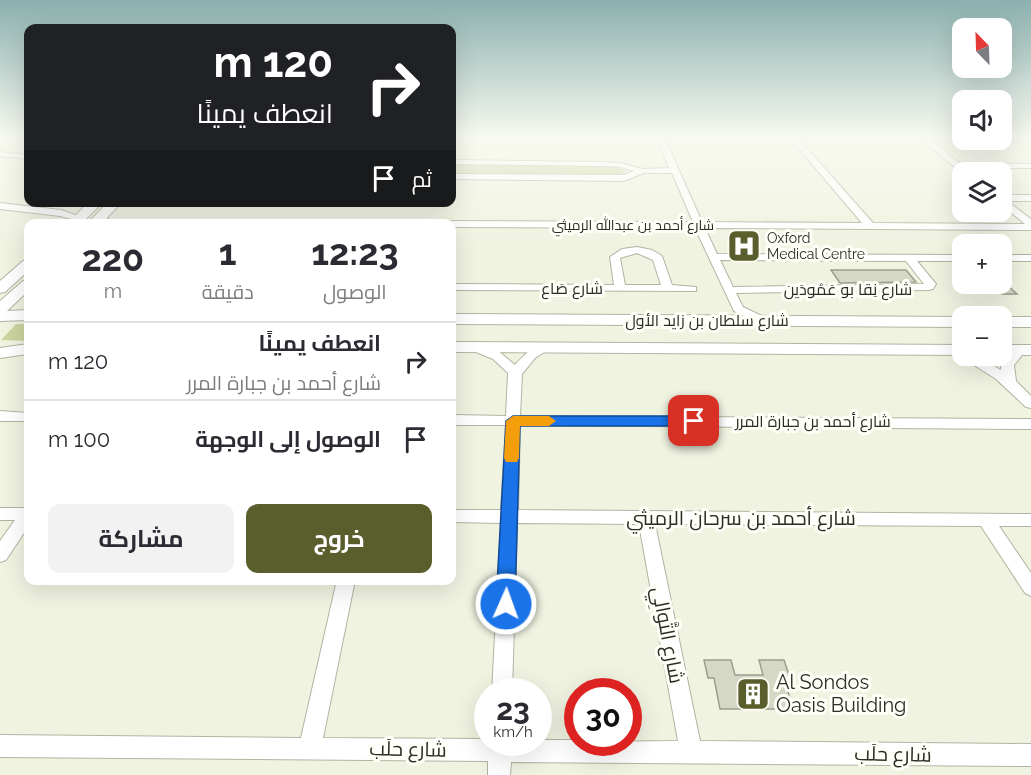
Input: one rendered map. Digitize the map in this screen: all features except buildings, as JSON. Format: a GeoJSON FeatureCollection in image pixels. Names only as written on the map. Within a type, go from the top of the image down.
{"type":"FeatureCollection","features":[{"type":"Feature","properties":{"kind":"main road"},"geometry":{"type":"LineString","coordinates":[[80,219],[95,212]]}},
{"type":"Feature","properties":{"kind":"main road"},"geometry":{"type":"LineString","coordinates":[[0,289],[6,281],[24,267]]}},
{"type":"Feature","properties":{"kind":"main road"},"geometry":{"type":"LineString","coordinates":[[0,309],[24,288]]}},
{"type":"Feature","properties":{"kind":"main road"},"geometry":{"type":"LineString","coordinates":[[24,292],[21,303],[24,305]]}},
{"type":"Feature","properties":{"kind":"main road"},"geometry":{"type":"LineString","coordinates":[[0,316],[24,315]]}},
{"type":"Feature","properties":{"kind":"main road","name":"شارع سلطان بن زايد الأول"},"geometry":{"type":"LineString","coordinates":[[456,318],[952,322]]}},
{"type":"Feature","properties":{"kind":"main road"},"geometry":{"type":"LineString","coordinates":[[1012,322],[1031,322]]}},
{"type":"Feature","properties":{"kind":"main road"},"geometry":{"type":"LineString","coordinates":[[0,346],[24,348]]}},
{"type":"Feature","properties":{"kind":"main road","name":"شارع سلطان بن زايد الأول"},"geometry":{"type":"LineString","coordinates":[[456,347],[952,352]]}},
{"type":"Feature","properties":{"kind":"main road"},"geometry":{"type":"LineString","coordinates":[[0,353],[24,349]]}},
{"type":"Feature","properties":{"kind":"street"},"geometry":{"type":"LineString","coordinates":[[624,178],[629,173]]}},
{"type":"Feature","properties":{"kind":"street"},"geometry":{"type":"LineString","coordinates":[[456,177],[624,178],[637,173]]}},
{"type":"Feature","properties":{"kind":"street"},"geometry":{"type":"LineString","coordinates":[[676,173],[738,309],[762,321]]}},
{"type":"Feature","properties":{"kind":"street"},"geometry":{"type":"LineString","coordinates":[[824,173],[870,226]]}},
{"type":"Feature","properties":{"kind":"street"},"geometry":{"type":"LineString","coordinates":[[1012,199],[1031,198]]}},
{"type":"Feature","properties":{"kind":"street"},"geometry":{"type":"LineString","coordinates":[[0,206],[61,213],[95,212]]}},
{"type":"Feature","properties":{"kind":"street"},"geometry":{"type":"LineString","coordinates":[[1012,209],[1031,226]]}},
{"type":"Feature","properties":{"kind":"street"},"geometry":{"type":"LineString","coordinates":[[61,213],[72,219]]}},
{"type":"Feature","properties":{"kind":"street","name":"شارع أحمد بن عبدالله الرميثي"},"geometry":{"type":"LineString","coordinates":[[456,224],[1031,226]]}},
{"type":"Feature","properties":{"kind":"street"},"geometry":{"type":"LineString","coordinates":[[620,288],[615,257],[632,251],[647,252],[658,258],[668,289]]}},
{"type":"Feature","properties":{"kind":"street"},"geometry":{"type":"LineString","coordinates":[[713,257],[952,258]]}},
{"type":"Feature","properties":{"kind":"street","name":"شارع نِقا بو عَمُودَين"},"geometry":{"type":"LineString","coordinates":[[729,290],[929,287],[930,284],[909,258]]}},
{"type":"Feature","properties":{"kind":"street"},"geometry":{"type":"LineString","coordinates":[[1012,258],[1031,258]]}},
{"type":"Feature","properties":{"kind":"street","name":"شارع صَاع"},"geometry":{"type":"LineString","coordinates":[[456,287],[692,289]]}},
{"type":"Feature","properties":{"kind":"street"},"geometry":{"type":"LineString","coordinates":[[721,320],[738,309]]}},
{"type":"Feature","properties":{"kind":"street"},"geometry":{"type":"LineString","coordinates":[[475,347],[489,350],[501,357],[515,373]]}},
{"type":"Feature","properties":{"kind":"street"},"geometry":{"type":"LineString","coordinates":[[503,678],[515,373],[531,355],[546,347]]}},
{"type":"Feature","properties":{"kind":"street"},"geometry":{"type":"LineString","coordinates":[[1009,381],[1007,365],[1025,350]]}},
{"type":"Feature","properties":{"kind":"street"},"geometry":{"type":"LineString","coordinates":[[988,366],[1009,381],[1031,404]]}},
{"type":"Feature","properties":{"kind":"street"},"geometry":{"type":"LineString","coordinates":[[0,416],[24,417]]}},
{"type":"Feature","properties":{"kind":"street","name":"شارع أحمد بن جبارة المرر"},"geometry":{"type":"LineString","coordinates":[[456,420],[1031,424]]}},
{"type":"Feature","properties":{"kind":"street"},"geometry":{"type":"LineString","coordinates":[[0,514],[24,515]]}},
{"type":"Feature","properties":{"kind":"street","name":"شارع أحمد بن سرحان الرميثي"},"geometry":{"type":"LineString","coordinates":[[456,516],[1031,520]]}},
{"type":"Feature","properties":{"kind":"street","name":"شارع التَّوالِي"},"geometry":{"type":"LineString","coordinates":[[646,518],[691,752]]}},
{"type":"Feature","properties":{"kind":"street"},"geometry":{"type":"LineString","coordinates":[[986,520],[1031,588]]}},
{"type":"Feature","properties":{"kind":"street"},"geometry":{"type":"LineString","coordinates":[[0,555],[24,521]]}},
{"type":"Feature","properties":{"kind":"street"},"geometry":{"type":"LineString","coordinates":[[310,748],[345,585]]}},
{"type":"Feature","properties":{"kind":"street","name":"شارع حلَب"},"geometry":{"type":"LineString","coordinates":[[0,746],[310,748],[474,746]]}},
{"type":"Feature","properties":{"kind":"street","name":"شارع حلَب"},"geometry":{"type":"LineString","coordinates":[[552,748],[691,752],[1031,755]]}},
{"type":"Feature","properties":{"kind":"street"},"geometry":{"type":"LineString","coordinates":[[499,775],[500,756]]}},
{"type":"Feature","properties":{"kind":"green space"},"geometry":{"type":"Polygon","coordinates":[[[456,173],[622,173],[615,177],[456,177],[456,173]]]}},
{"type":"Feature","properties":{"kind":"green space"},"geometry":{"type":"Polygon","coordinates":[[[16,324],[24,324],[24,341],[1,340],[16,324]]]}},
{"type":"Feature","properties":{"kind":"slow traffic"},"geometry":{"type":"LineString","coordinates":[[511,458],[513,421],[549,421]]}},
{"type":"Feature","properties":{"kind":"place","name":"Oxford Medical Centre"},"geometry":{"type":"Point","coordinates":[744,246]}},
{"type":"Feature","properties":{"kind":"place","name":"Al Sondos Oasis Building"},"geometry":{"type":"Point","coordinates":[753,694]}},
{"type":"Feature","properties":{"kind":"route"},"geometry":{"type":"LineString","coordinates":[[506,604],[513,421],[694,421]]}}]}
